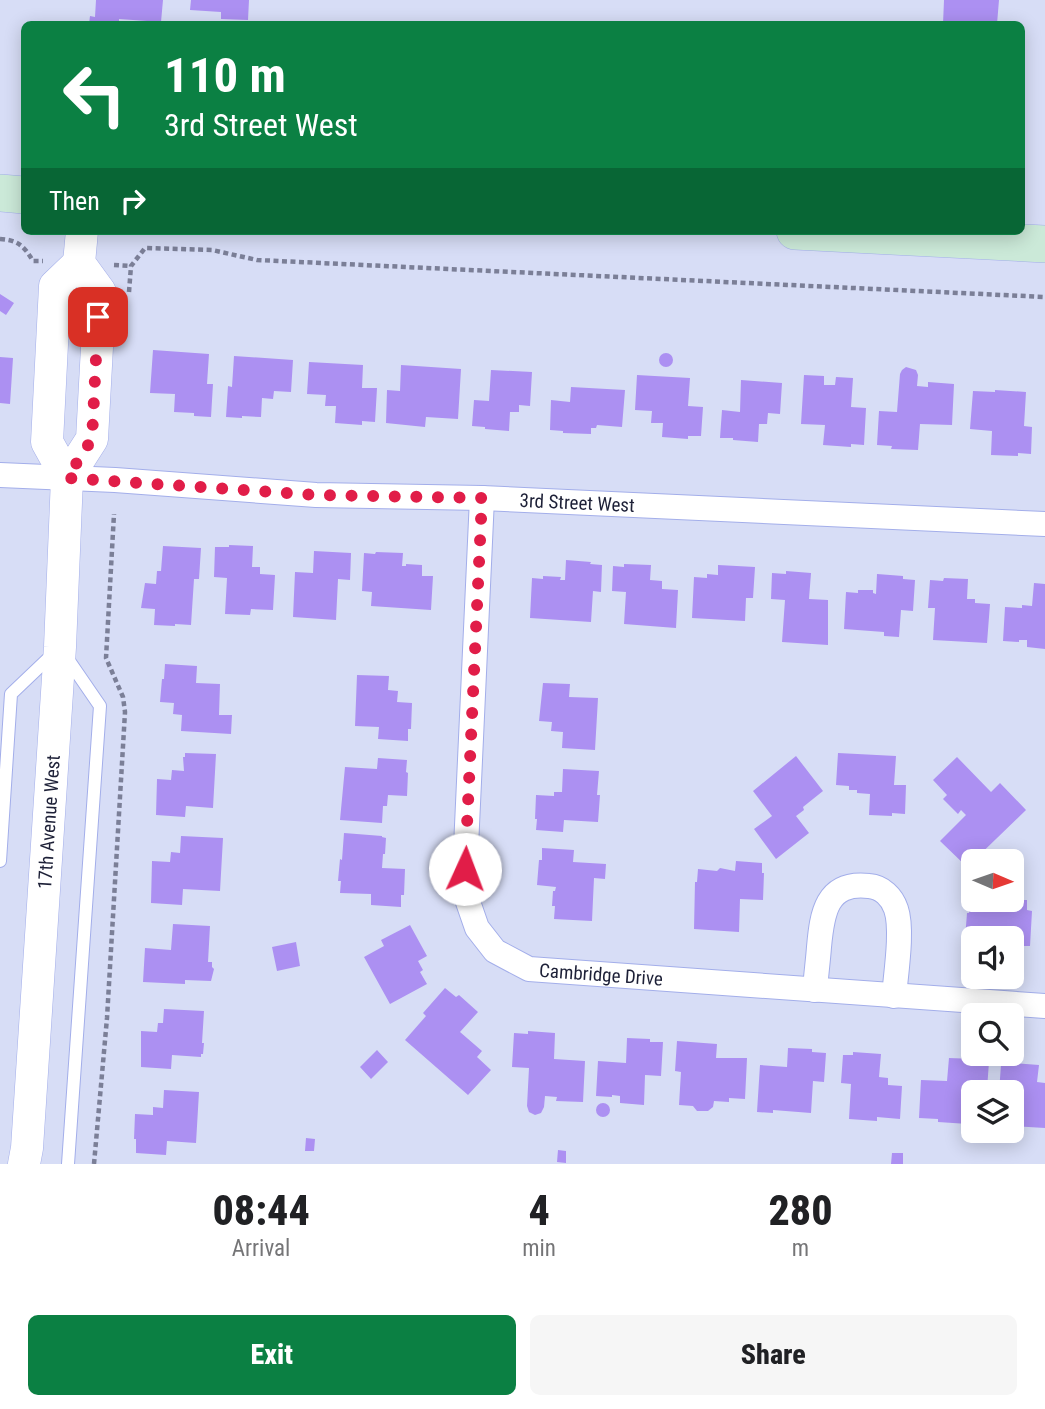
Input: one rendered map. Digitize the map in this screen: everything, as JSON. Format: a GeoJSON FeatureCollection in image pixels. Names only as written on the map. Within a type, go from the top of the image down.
{"type":"FeatureCollection","features":[{"type":"Feature","properties":{"kind":"main road"},"geometry":{"type":"LineString","coordinates":[[0,193],[21,195]]}},
{"type":"Feature","properties":{"kind":"main road"},"geometry":{"type":"LineString","coordinates":[[871,235],[1045,244]]}},
{"type":"Feature","properties":{"kind":"street"},"geometry":{"type":"LineString","coordinates":[[79,263],[100,292],[92,439],[67,478],[47,442],[55,286],[79,263],[82,235]]}},
{"type":"Feature","properties":{"kind":"street","name":"3rd Street West"},"geometry":{"type":"LineString","coordinates":[[0,475],[317,495],[482,498],[1045,524]]}},
{"type":"Feature","properties":{"kind":"street","name":"17th Avenue West"},"geometry":{"type":"LineString","coordinates":[[24,1164],[60,648],[67,478]]}},
{"type":"Feature","properties":{"kind":"street","name":"Cambridge Drive"},"geometry":{"type":"LineString","coordinates":[[482,498],[465,869],[468,902],[477,928],[495,951],[529,969],[1045,1006]]}},
{"type":"Feature","properties":{"kind":"street"},"geometry":{"type":"LineString","coordinates":[[815,990],[822,917],[832,897],[849,886],[872,886],[888,895],[897,911],[899,930],[894,996]]}},
{"type":"Feature","properties":{"kind":"lane"},"geometry":{"type":"LineString","coordinates":[[0,862],[11,694],[60,648],[100,706],[68,1164]]}},
{"type":"Feature","properties":{"kind":"path"},"geometry":{"type":"LineString","coordinates":[[0,239],[24,246],[33,261]]}},
{"type":"Feature","properties":{"kind":"path"},"geometry":{"type":"LineString","coordinates":[[131,266],[145,248],[155,247],[212,250],[257,260],[1045,297]]}},
{"type":"Feature","properties":{"kind":"path"},"geometry":{"type":"LineString","coordinates":[[94,1164],[107,1018],[125,712],[123,697],[106,658],[114,514]]}},
{"type":"Feature","properties":{"kind":"building"},"geometry":{"type":"Polygon","coordinates":[[[96,0],[163,0],[161,21],[89,21],[90,16],[95,17],[96,0]]]}},
{"type":"Feature","properties":{"kind":"building"},"geometry":{"type":"Polygon","coordinates":[[[191,0],[249,0],[248,20],[221,19],[221,12],[190,10],[191,0]]]}},
{"type":"Feature","properties":{"kind":"building"},"geometry":{"type":"Polygon","coordinates":[[[944,0],[999,0],[997,21],[943,21],[944,0]]]}},
{"type":"Feature","properties":{"kind":"building"},"geometry":{"type":"Polygon","coordinates":[[[0,294],[14,303],[6,315],[0,311],[0,294]]]}},
{"type":"Feature","properties":{"kind":"building"},"geometry":{"type":"Polygon","coordinates":[[[153,350],[209,354],[207,384],[213,384],[211,417],[174,412],[175,394],[150,393],[153,350]]]}},
{"type":"Feature","properties":{"kind":"building"},"geometry":{"type":"Polygon","coordinates":[[[666,353],[671,355],[671,365],[666,367],[661,365],[659,360],[661,355],[666,353]]]}},
{"type":"Feature","properties":{"kind":"building"},"geometry":{"type":"Polygon","coordinates":[[[234,356],[293,360],[291,392],[274,391],[273,399],[262,398],[261,417],[226,417],[234,356]]]}},
{"type":"Feature","properties":{"kind":"building"},"geometry":{"type":"Polygon","coordinates":[[[0,357],[13,358],[10,404],[0,403],[0,357]]]}},
{"type":"Feature","properties":{"kind":"building"},"geometry":{"type":"Polygon","coordinates":[[[309,362],[363,365],[362,388],[377,388],[375,422],[362,421],[362,425],[335,423],[336,406],[325,406],[326,395],[307,394],[309,362]]]}},
{"type":"Feature","properties":{"kind":"building"},"geometry":{"type":"Polygon","coordinates":[[[401,365],[461,369],[458,419],[426,417],[425,427],[386,423],[387,390],[400,391],[401,365]]]}},
{"type":"Feature","properties":{"kind":"building"},"geometry":{"type":"Polygon","coordinates":[[[906,367],[916,370],[917,386],[928,387],[928,382],[954,384],[952,425],[920,424],[918,450],[891,449],[892,446],[877,445],[879,411],[897,412],[900,374],[906,367]]]}},
{"type":"Feature","properties":{"kind":"building"},"geometry":{"type":"Polygon","coordinates":[[[491,370],[532,372],[530,406],[519,405],[519,412],[510,412],[509,431],[472,426],[474,400],[489,401],[491,370]]]}},
{"type":"Feature","properties":{"kind":"building"},"geometry":{"type":"Polygon","coordinates":[[[637,375],[690,378],[688,406],[703,407],[701,436],[688,436],[688,439],[662,437],[663,423],[651,423],[652,411],[635,410],[637,375]]]}},
{"type":"Feature","properties":{"kind":"building"},"geometry":{"type":"Polygon","coordinates":[[[804,375],[824,376],[824,385],[835,385],[836,377],[853,378],[851,407],[866,408],[864,445],[823,445],[825,425],[801,424],[804,375]]]}},
{"type":"Feature","properties":{"kind":"building"},"geometry":{"type":"Polygon","coordinates":[[[741,380],[782,383],[780,414],[768,413],[767,424],[759,424],[758,442],[720,438],[722,410],[740,412],[741,380]]]}},
{"type":"Feature","properties":{"kind":"building"},"geometry":{"type":"Polygon","coordinates":[[[571,387],[625,390],[622,427],[597,425],[596,428],[591,428],[591,434],[550,430],[551,400],[570,402],[571,387]]]}},
{"type":"Feature","properties":{"kind":"building"},"geometry":{"type":"Polygon","coordinates":[[[973,391],[1026,392],[1024,426],[1032,427],[1031,454],[991,455],[992,431],[970,429],[973,391]]]}},
{"type":"Feature","properties":{"kind":"building"},"geometry":{"type":"Polygon","coordinates":[[[163,546],[201,548],[199,579],[194,579],[191,625],[154,625],[155,609],[141,608],[145,583],[156,584],[157,571],[161,571],[163,546]]]}},
{"type":"Feature","properties":{"kind":"building"},"geometry":{"type":"Polygon","coordinates":[[[253,546],[252,567],[260,567],[260,574],[275,575],[273,610],[251,609],[250,615],[225,614],[227,578],[214,577],[215,547],[253,546]]]}},
{"type":"Feature","properties":{"kind":"building"},"geometry":{"type":"Polygon","coordinates":[[[314,551],[351,553],[350,580],[338,579],[336,620],[293,617],[295,572],[313,573],[314,551]]]}},
{"type":"Feature","properties":{"kind":"building"},"geometry":{"type":"Polygon","coordinates":[[[364,553],[403,553],[402,566],[422,565],[422,576],[433,576],[431,610],[371,606],[372,592],[362,591],[364,553]]]}},
{"type":"Feature","properties":{"kind":"building"},"geometry":{"type":"Polygon","coordinates":[[[566,560],[602,565],[601,592],[593,591],[591,622],[530,618],[532,578],[561,577],[560,580],[565,580],[566,560]]]}},
{"type":"Feature","properties":{"kind":"building"},"geometry":{"type":"Polygon","coordinates":[[[624,564],[651,565],[650,580],[662,581],[662,589],[678,590],[676,628],[624,624],[626,592],[612,591],[613,566],[624,567],[624,564]]]}},
{"type":"Feature","properties":{"kind":"building"},"geometry":{"type":"Polygon","coordinates":[[[718,565],[755,567],[753,598],[746,598],[745,621],[692,618],[694,577],[718,575],[718,565]]]}},
{"type":"Feature","properties":{"kind":"building"},"geometry":{"type":"Polygon","coordinates":[[[786,571],[811,573],[809,599],[828,600],[828,645],[782,642],[785,600],[771,599],[772,573],[786,574],[786,571]]]}},
{"type":"Feature","properties":{"kind":"building"},"geometry":{"type":"Polygon","coordinates":[[[877,574],[915,580],[913,611],[901,610],[899,637],[884,636],[884,632],[844,629],[846,592],[873,590],[876,594],[877,574]]]}},
{"type":"Feature","properties":{"kind":"building"},"geometry":{"type":"Polygon","coordinates":[[[944,578],[968,579],[967,599],[975,599],[975,603],[990,604],[987,643],[933,640],[935,608],[928,608],[930,580],[943,581],[944,578]]]}},
{"type":"Feature","properties":{"kind":"building"},"geometry":{"type":"Polygon","coordinates":[[[1034,583],[1045,584],[1045,649],[1027,647],[1027,640],[1003,641],[1005,607],[1032,606],[1034,583]]]}},
{"type":"Feature","properties":{"kind":"building"},"geometry":{"type":"Polygon","coordinates":[[[165,664],[197,666],[196,683],[220,684],[219,715],[232,715],[231,734],[181,731],[182,715],[173,714],[174,703],[160,702],[165,664]]]}},
{"type":"Feature","properties":{"kind":"building"},"geometry":{"type":"Polygon","coordinates":[[[357,675],[389,676],[388,690],[398,691],[397,702],[412,703],[408,741],[378,739],[379,727],[355,726],[357,675]]]}},
{"type":"Feature","properties":{"kind":"building"},"geometry":{"type":"Polygon","coordinates":[[[543,683],[570,684],[569,697],[598,698],[595,750],[562,748],[563,732],[551,731],[552,722],[539,721],[543,683]]]}},
{"type":"Feature","properties":{"kind":"building"},"geometry":{"type":"Polygon","coordinates":[[[185,753],[216,754],[213,808],[186,806],[185,817],[156,815],[157,779],[171,780],[172,770],[184,771],[185,753]]]}},
{"type":"Feature","properties":{"kind":"building"},"geometry":{"type":"Polygon","coordinates":[[[838,753],[896,756],[894,785],[906,785],[905,814],[869,815],[870,794],[849,790],[849,786],[836,785],[838,753]]]}},
{"type":"Feature","properties":{"kind":"building"},"geometry":{"type":"Polygon","coordinates":[[[796,756],[823,791],[796,816],[809,833],[776,859],[754,829],[772,816],[753,791],[796,756]]]}},
{"type":"Feature","properties":{"kind":"building"},"geometry":{"type":"Polygon","coordinates":[[[957,757],[991,792],[1000,783],[1026,810],[986,849],[961,849],[961,861],[940,841],[966,815],[961,810],[958,814],[943,799],[947,795],[933,780],[957,757]]]}},
{"type":"Feature","properties":{"kind":"building"},"geometry":{"type":"Polygon","coordinates":[[[378,758],[407,760],[407,796],[388,795],[387,806],[383,806],[382,823],[340,820],[345,767],[377,769],[378,758]]]}},
{"type":"Feature","properties":{"kind":"building"},"geometry":{"type":"Polygon","coordinates":[[[563,769],[599,771],[598,822],[564,820],[563,832],[536,830],[536,795],[554,796],[554,792],[562,792],[563,769]]]}},
{"type":"Feature","properties":{"kind":"building"},"geometry":{"type":"Polygon","coordinates":[[[344,833],[386,838],[382,868],[405,869],[401,907],[371,905],[371,894],[340,893],[341,881],[338,881],[344,833]]]}},
{"type":"Feature","properties":{"kind":"building"},"geometry":{"type":"Polygon","coordinates":[[[181,836],[223,838],[220,891],[183,889],[182,905],[151,903],[152,861],[170,862],[171,852],[180,853],[181,836]]]}},
{"type":"Feature","properties":{"kind":"building"},"geometry":{"type":"Polygon","coordinates":[[[542,848],[574,850],[573,862],[606,864],[605,879],[594,878],[592,921],[554,919],[555,906],[552,906],[553,891],[556,887],[537,885],[542,848]]]}},
{"type":"Feature","properties":{"kind":"building"},"geometry":{"type":"Polygon","coordinates":[[[736,861],[762,863],[763,900],[740,899],[739,932],[694,929],[695,882],[698,869],[717,871],[720,868],[735,871],[736,861]]]}},
{"type":"Feature","properties":{"kind":"building"},"geometry":{"type":"Polygon","coordinates":[[[1024,900],[1027,900],[1027,910],[1032,911],[1030,946],[1024,946],[1024,926],[966,926],[969,913],[1024,912],[1024,900]]]}},
{"type":"Feature","properties":{"kind":"building"},"geometry":{"type":"Polygon","coordinates":[[[173,924],[210,926],[208,962],[212,962],[214,969],[211,981],[185,980],[185,984],[143,982],[145,948],[171,950],[173,924]]]}},
{"type":"Feature","properties":{"kind":"building"},"geometry":{"type":"Polygon","coordinates":[[[410,925],[427,956],[418,961],[423,970],[420,972],[427,984],[390,1004],[364,957],[384,946],[381,940],[410,925]]]}},
{"type":"Feature","properties":{"kind":"building"},"geometry":{"type":"Polygon","coordinates":[[[296,942],[300,966],[277,971],[272,947],[296,942]]]}},
{"type":"Feature","properties":{"kind":"building"},"geometry":{"type":"Polygon","coordinates":[[[445,988],[456,997],[459,995],[478,1012],[460,1032],[482,1051],[477,1057],[491,1070],[468,1095],[405,1040],[426,1016],[423,1013],[445,988]]]}},
{"type":"Feature","properties":{"kind":"building"},"geometry":{"type":"Polygon","coordinates":[[[164,1009],[204,1011],[203,1054],[201,1057],[172,1055],[171,1069],[141,1067],[141,1031],[157,1032],[158,1023],[163,1023],[164,1009]]]}},
{"type":"Feature","properties":{"kind":"building"},"geometry":{"type":"Polygon","coordinates":[[[528,1031],[555,1033],[554,1059],[585,1061],[583,1102],[556,1101],[557,1097],[545,1096],[541,1113],[535,1115],[529,1112],[529,1068],[512,1067],[514,1033],[528,1034],[528,1031]]]}},
{"type":"Feature","properties":{"kind":"building"},"geometry":{"type":"Polygon","coordinates":[[[627,1038],[663,1042],[661,1076],[645,1075],[644,1105],[620,1103],[620,1096],[596,1096],[598,1061],[626,1063],[627,1038]]]}},
{"type":"Feature","properties":{"kind":"building"},"geometry":{"type":"Polygon","coordinates":[[[677,1041],[717,1044],[716,1058],[747,1058],[745,1099],[714,1101],[713,1107],[708,1111],[697,1111],[693,1106],[679,1105],[681,1072],[675,1071],[677,1041]]]}},
{"type":"Feature","properties":{"kind":"building"},"geometry":{"type":"Polygon","coordinates":[[[788,1048],[812,1049],[812,1052],[826,1053],[824,1082],[813,1081],[811,1113],[773,1110],[773,1113],[757,1112],[760,1065],[787,1067],[788,1048]]]}},
{"type":"Feature","properties":{"kind":"building"},"geometry":{"type":"Polygon","coordinates":[[[377,1050],[388,1062],[371,1079],[360,1067],[377,1050]]]}},
{"type":"Feature","properties":{"kind":"building"},"geometry":{"type":"Polygon","coordinates":[[[853,1052],[881,1054],[879,1077],[888,1078],[888,1085],[902,1086],[900,1119],[849,1119],[851,1084],[841,1083],[843,1055],[853,1055],[853,1052]]]}},
{"type":"Feature","properties":{"kind":"building"},"geometry":{"type":"Polygon","coordinates":[[[949,1058],[961,1058],[961,1066],[989,1066],[988,1080],[961,1080],[961,1124],[919,1118],[921,1080],[947,1081],[949,1058]]]}},
{"type":"Feature","properties":{"kind":"building"},"geometry":{"type":"Polygon","coordinates":[[[1039,1065],[1037,1082],[1045,1083],[1045,1128],[1024,1127],[1024,1080],[1000,1080],[1001,1066],[1039,1065]]]}},
{"type":"Feature","properties":{"kind":"building"},"geometry":{"type":"Polygon","coordinates":[[[164,1090],[199,1092],[196,1143],[167,1141],[166,1155],[136,1153],[135,1114],[153,1115],[153,1107],[163,1108],[164,1090]]]}},
{"type":"Feature","properties":{"kind":"building"},"geometry":{"type":"Polygon","coordinates":[[[603,1103],[608,1105],[608,1115],[603,1117],[598,1115],[596,1110],[598,1105],[603,1103]]]}},
{"type":"Feature","properties":{"kind":"building"},"geometry":{"type":"Polygon","coordinates":[[[306,1138],[315,1139],[314,1151],[305,1151],[306,1138]]]}},
{"type":"Feature","properties":{"kind":"building"},"geometry":{"type":"Polygon","coordinates":[[[558,1150],[566,1151],[566,1163],[557,1162],[558,1150]]]}},
{"type":"Feature","properties":{"kind":"building"},"geometry":{"type":"Polygon","coordinates":[[[892,1153],[903,1153],[903,1164],[891,1164],[892,1153]]]}},
{"type":"Feature","properties":{"kind":"route"},"geometry":{"type":"LineString","coordinates":[[98,317],[92,439],[67,478],[317,495],[482,498],[465,869]]}}]}
